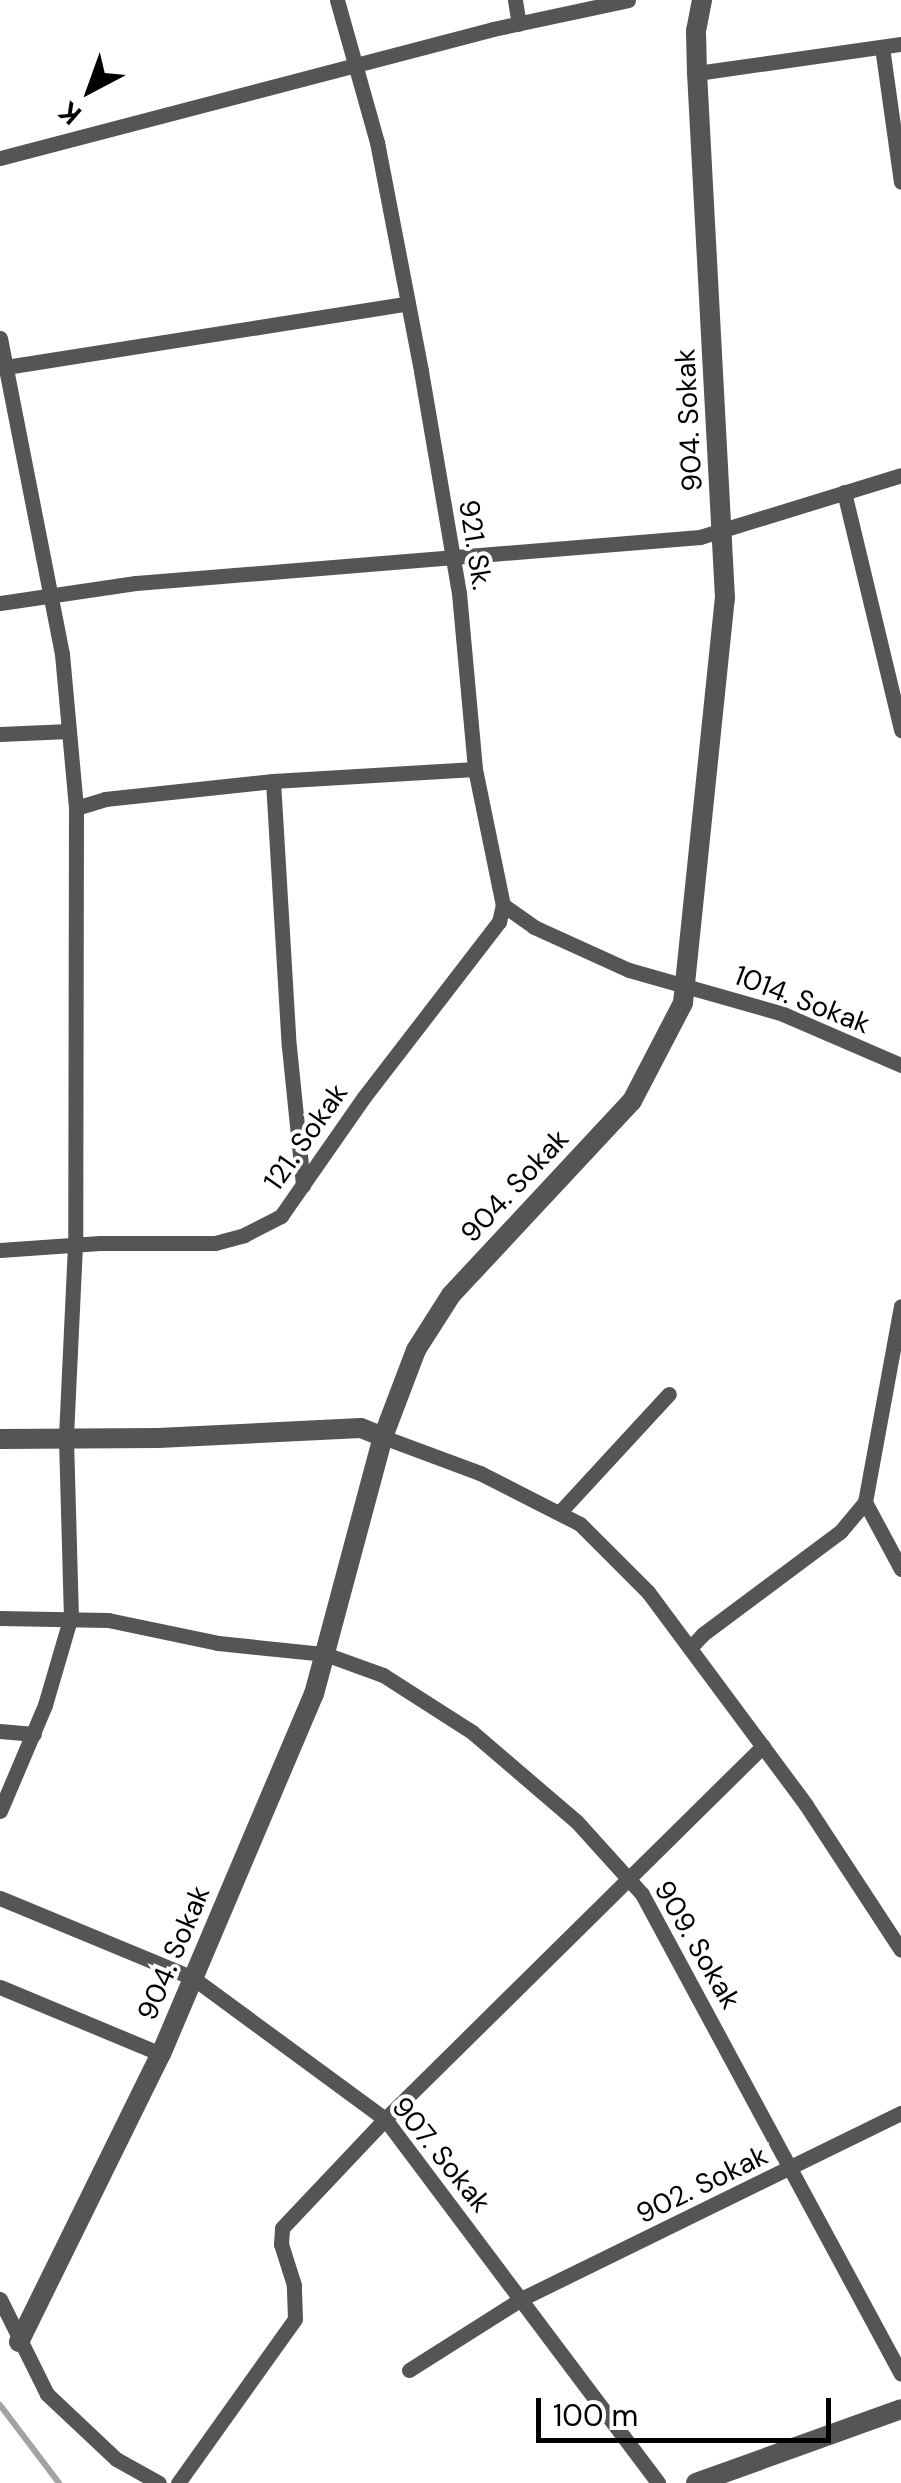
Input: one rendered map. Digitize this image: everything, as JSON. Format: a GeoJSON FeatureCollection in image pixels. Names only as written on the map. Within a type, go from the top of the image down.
{"type":"FeatureCollection","features":[{"type":"Feature","properties":{"kind":"street","name":"921. Sk."},"geometry":{"type":"LineString","coordinates":[[337,0],[377,142],[408,303],[453,559],[475,769],[503,905]]}},
{"type":"Feature","properties":{"kind":"street"},"geometry":{"type":"LineString","coordinates":[[515,0],[520,24]]}},
{"type":"Feature","properties":{"kind":"street"},"geometry":{"type":"LineString","coordinates":[[0,158],[520,24],[628,0]]}},
{"type":"Feature","properties":{"kind":"street","name":"904. Sokak"},"geometry":{"type":"LineString","coordinates":[[19,2342],[161,2054],[314,1694],[383,1437],[416,1350],[451,1294],[632,1100],[683,1003],[725,598],[696,73],[696,32],[702,0]]}},
{"type":"Feature","properties":{"kind":"street"},"geometry":{"type":"LineString","coordinates":[[696,73],[901,44]]}},
{"type":"Feature","properties":{"kind":"street"},"geometry":{"type":"LineString","coordinates":[[882,47],[901,182]]}},
{"type":"Feature","properties":{"kind":"street"},"geometry":{"type":"LineString","coordinates":[[6,367],[408,303]]}},
{"type":"Feature","properties":{"kind":"street"},"geometry":{"type":"LineString","coordinates":[[0,338],[62,654],[76,808],[76,1245],[66,1439],[71,1616],[34,1734],[0,1811]]}},
{"type":"Feature","properties":{"kind":"street"},"geometry":{"type":"LineString","coordinates":[[0,603],[136,582],[700,537],[901,475]]}},
{"type":"Feature","properties":{"kind":"street"},"geometry":{"type":"LineString","coordinates":[[844,492],[901,730]]}},
{"type":"Feature","properties":{"kind":"street"},"geometry":{"type":"LineString","coordinates":[[0,734],[69,732]]}},
{"type":"Feature","properties":{"kind":"street"},"geometry":{"type":"LineString","coordinates":[[76,808],[105,798],[475,769]]}},
{"type":"Feature","properties":{"kind":"street"},"geometry":{"type":"LineString","coordinates":[[273,782],[289,1047],[303,1185]]}},
{"type":"Feature","properties":{"kind":"street"},"geometry":{"type":"LineString","coordinates":[[503,905],[534,926],[628,970],[685,984]]}},
{"type":"Feature","properties":{"kind":"street","name":"121. Sokak"},"geometry":{"type":"LineString","coordinates":[[0,1250],[230,1239],[281,1216],[375,1083],[500,922],[503,905]]}},
{"type":"Feature","properties":{"kind":"street","name":"1014. Sokak"},"geometry":{"type":"LineString","coordinates":[[685,984],[784,1014],[901,1066]]}},
{"type":"Feature","properties":{"kind":"street"},"geometry":{"type":"LineString","coordinates":[[690,1648],[703,1634],[840,1532],[866,1502],[901,1306]]}},
{"type":"Feature","properties":{"kind":"street"},"geometry":{"type":"LineString","coordinates":[[559,1513],[669,1394]]}},
{"type":"Feature","properties":{"kind":"street"},"geometry":{"type":"LineString","coordinates":[[0,1439],[360,1428],[480,1473],[580,1524],[648,1592],[763,1746],[901,1950]]}},
{"type":"Feature","properties":{"kind":"street"},"geometry":{"type":"LineString","coordinates":[[866,1502],[901,1569]]}},
{"type":"Feature","properties":{"kind":"street","name":"909. Sokak"},"geometry":{"type":"LineString","coordinates":[[0,1618],[71,1616],[218,1643],[325,1654],[383,1674],[472,1732],[577,1822],[642,1894],[901,2374]]}},
{"type":"Feature","properties":{"kind":"street"},"geometry":{"type":"LineString","coordinates":[[0,1730],[34,1734]]}},
{"type":"Feature","properties":{"kind":"street"},"geometry":{"type":"LineString","coordinates":[[178,2483],[295,2319],[294,2285],[281,2244],[282,2228],[385,2119],[763,1746]]}},
{"type":"Feature","properties":{"kind":"street","name":"907. Sokak"},"geometry":{"type":"LineString","coordinates":[[0,1898],[194,1978],[385,2119],[658,2483]]}},
{"type":"Feature","properties":{"kind":"street"},"geometry":{"type":"LineString","coordinates":[[0,1987],[161,2054]]}},
{"type":"Feature","properties":{"kind":"street","name":"902. Sokak"},"geometry":{"type":"LineString","coordinates":[[409,2370],[523,2298],[901,2114]]}},
{"type":"Feature","properties":{"kind":"street"},"geometry":{"type":"LineString","coordinates":[[0,2298],[46,2394],[116,2459],[160,2483]]}},
{"type":"Feature","properties":{"kind":"street"},"geometry":{"type":"LineString","coordinates":[[696,2483],[901,2409]]}},
{"type":"Feature","properties":{"kind":"waterway"},"geometry":{"type":"LineString","coordinates":[[0,2405],[59,2483]]}}]}
